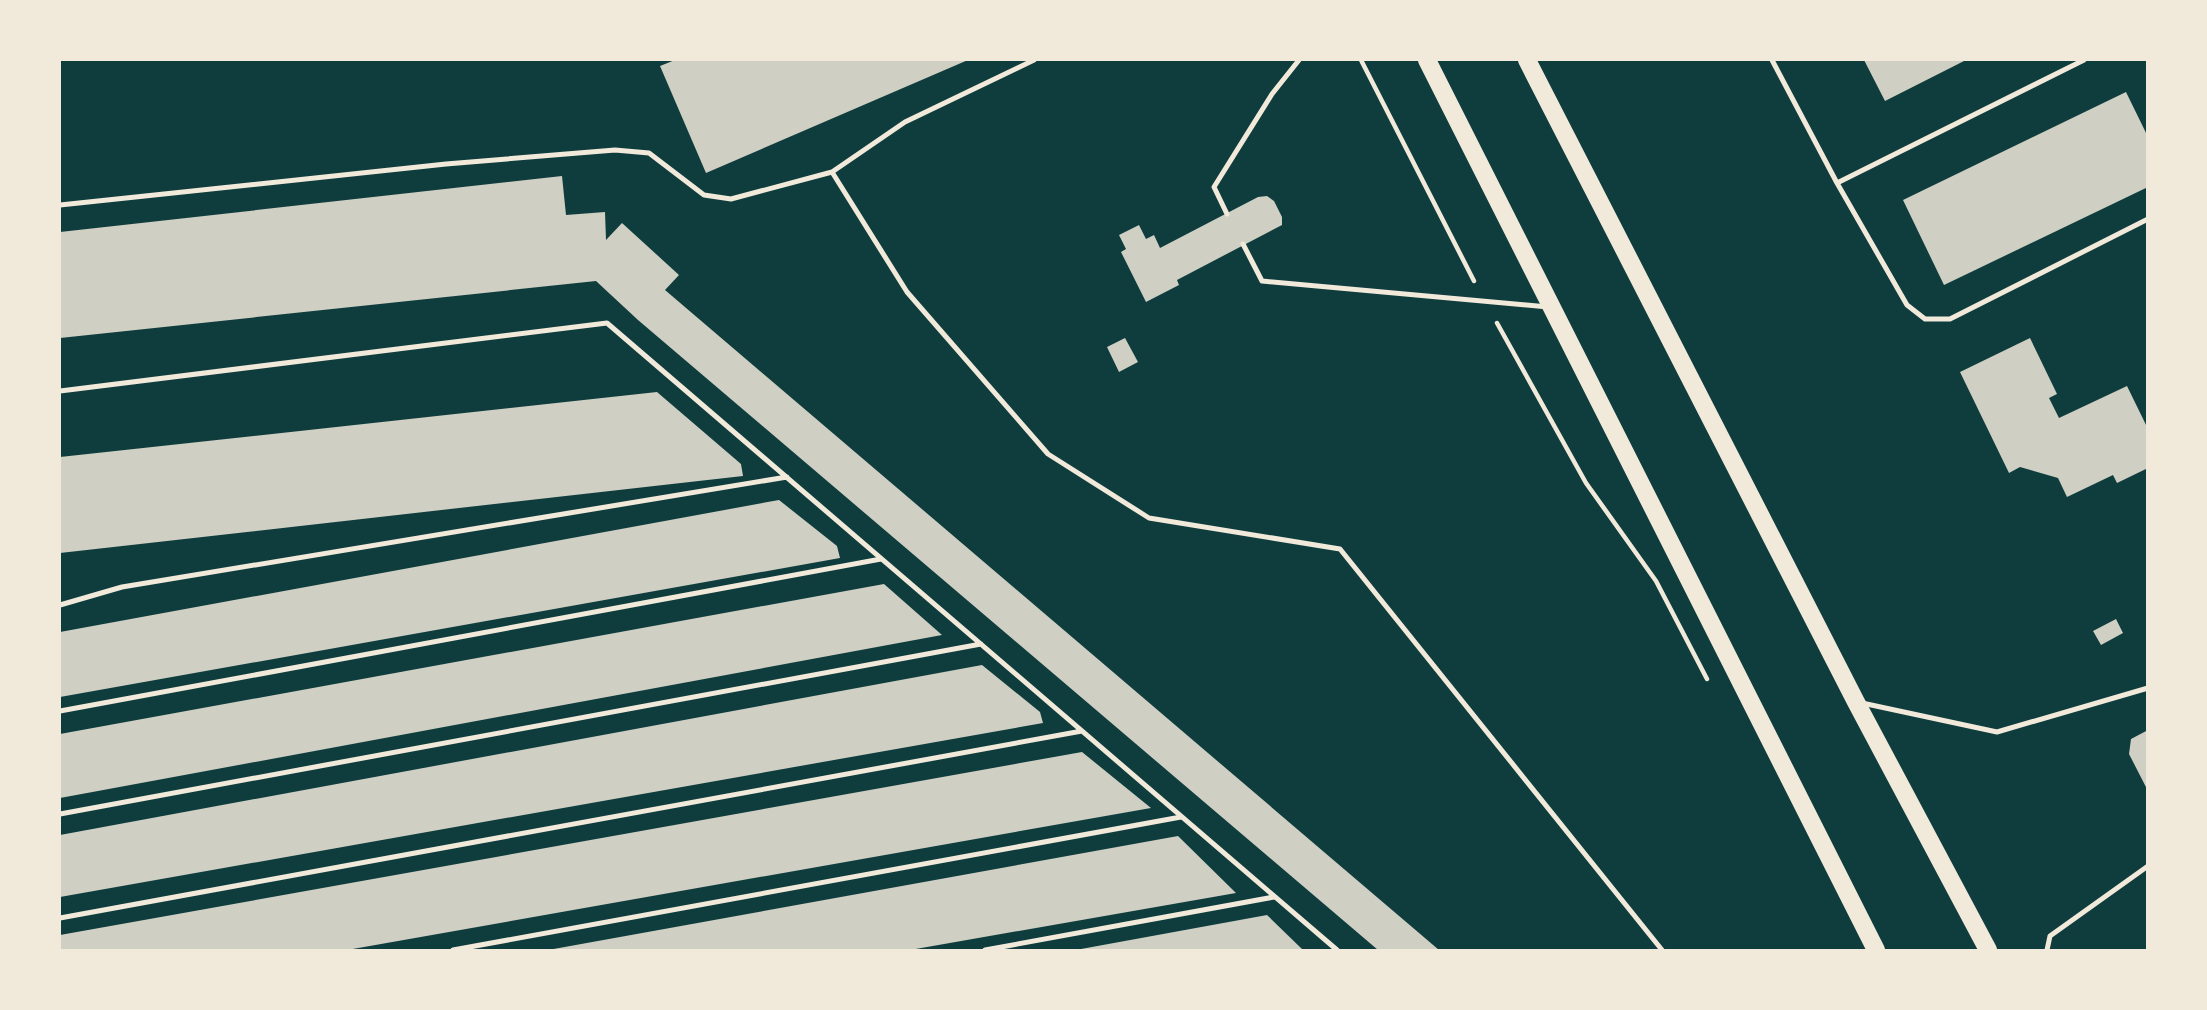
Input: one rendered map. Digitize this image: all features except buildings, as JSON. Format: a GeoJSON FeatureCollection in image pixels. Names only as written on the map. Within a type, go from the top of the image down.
{"type":"FeatureCollection","features":[{"type":"Feature","properties":{"kind":"main road"},"geometry":{"type":"LineString","coordinates":[[1427,60],[1876,950]]}},
{"type":"Feature","properties":{"kind":"main road"},"geometry":{"type":"LineString","coordinates":[[1527,60],[1856,702],[1988,950]]}},
{"type":"Feature","properties":{"kind":"lane"},"geometry":{"type":"LineString","coordinates":[[60,205],[446,164],[615,150],[649,153],[704,195],[731,199],[832,172],[905,122],[1034,60]]}},
{"type":"Feature","properties":{"kind":"lane"},"geometry":{"type":"LineString","coordinates":[[1227,214],[1214,187],[1272,94],[1298,60]]}},
{"type":"Feature","properties":{"kind":"lane"},"geometry":{"type":"LineString","coordinates":[[1773,60],[1838,183],[1907,304],[1926,319],[1950,319],[2147,219]]}},
{"type":"Feature","properties":{"kind":"lane"},"geometry":{"type":"LineString","coordinates":[[1838,183],[2084,60]]}},
{"type":"Feature","properties":{"kind":"lane"},"geometry":{"type":"LineString","coordinates":[[832,172],[907,292],[1048,454],[1149,518],[1340,549],[1662,950]]}},
{"type":"Feature","properties":{"kind":"lane"},"geometry":{"type":"LineString","coordinates":[[1243,244],[1262,281],[1552,307]]}},
{"type":"Feature","properties":{"kind":"lane"},"geometry":{"type":"LineString","coordinates":[[60,391],[607,323],[1337,950]]}},
{"type":"Feature","properties":{"kind":"lane"},"geometry":{"type":"LineString","coordinates":[[60,605],[122,587],[786,477]]}},
{"type":"Feature","properties":{"kind":"lane"},"geometry":{"type":"LineString","coordinates":[[60,711],[881,559]]}},
{"type":"Feature","properties":{"kind":"lane"},"geometry":{"type":"LineString","coordinates":[[60,814],[981,644]]}},
{"type":"Feature","properties":{"kind":"lane"},"geometry":{"type":"LineString","coordinates":[[1856,702],[1997,732],[2147,688]]}},
{"type":"Feature","properties":{"kind":"lane"},"geometry":{"type":"LineString","coordinates":[[60,918],[1082,731]]}},
{"type":"Feature","properties":{"kind":"lane"},"geometry":{"type":"LineString","coordinates":[[453,950],[1181,817]]}},
{"type":"Feature","properties":{"kind":"lane"},"geometry":{"type":"LineString","coordinates":[[2047,950],[2050,936],[2147,866]]}},
{"type":"Feature","properties":{"kind":"lane"},"geometry":{"type":"LineString","coordinates":[[985,950],[1274,897]]}},
{"type":"Feature","properties":{"kind":"path"},"geometry":{"type":"LineString","coordinates":[[1361,60],[1485,301],[1586,483],[1656,581],[1707,679]]}}]}
